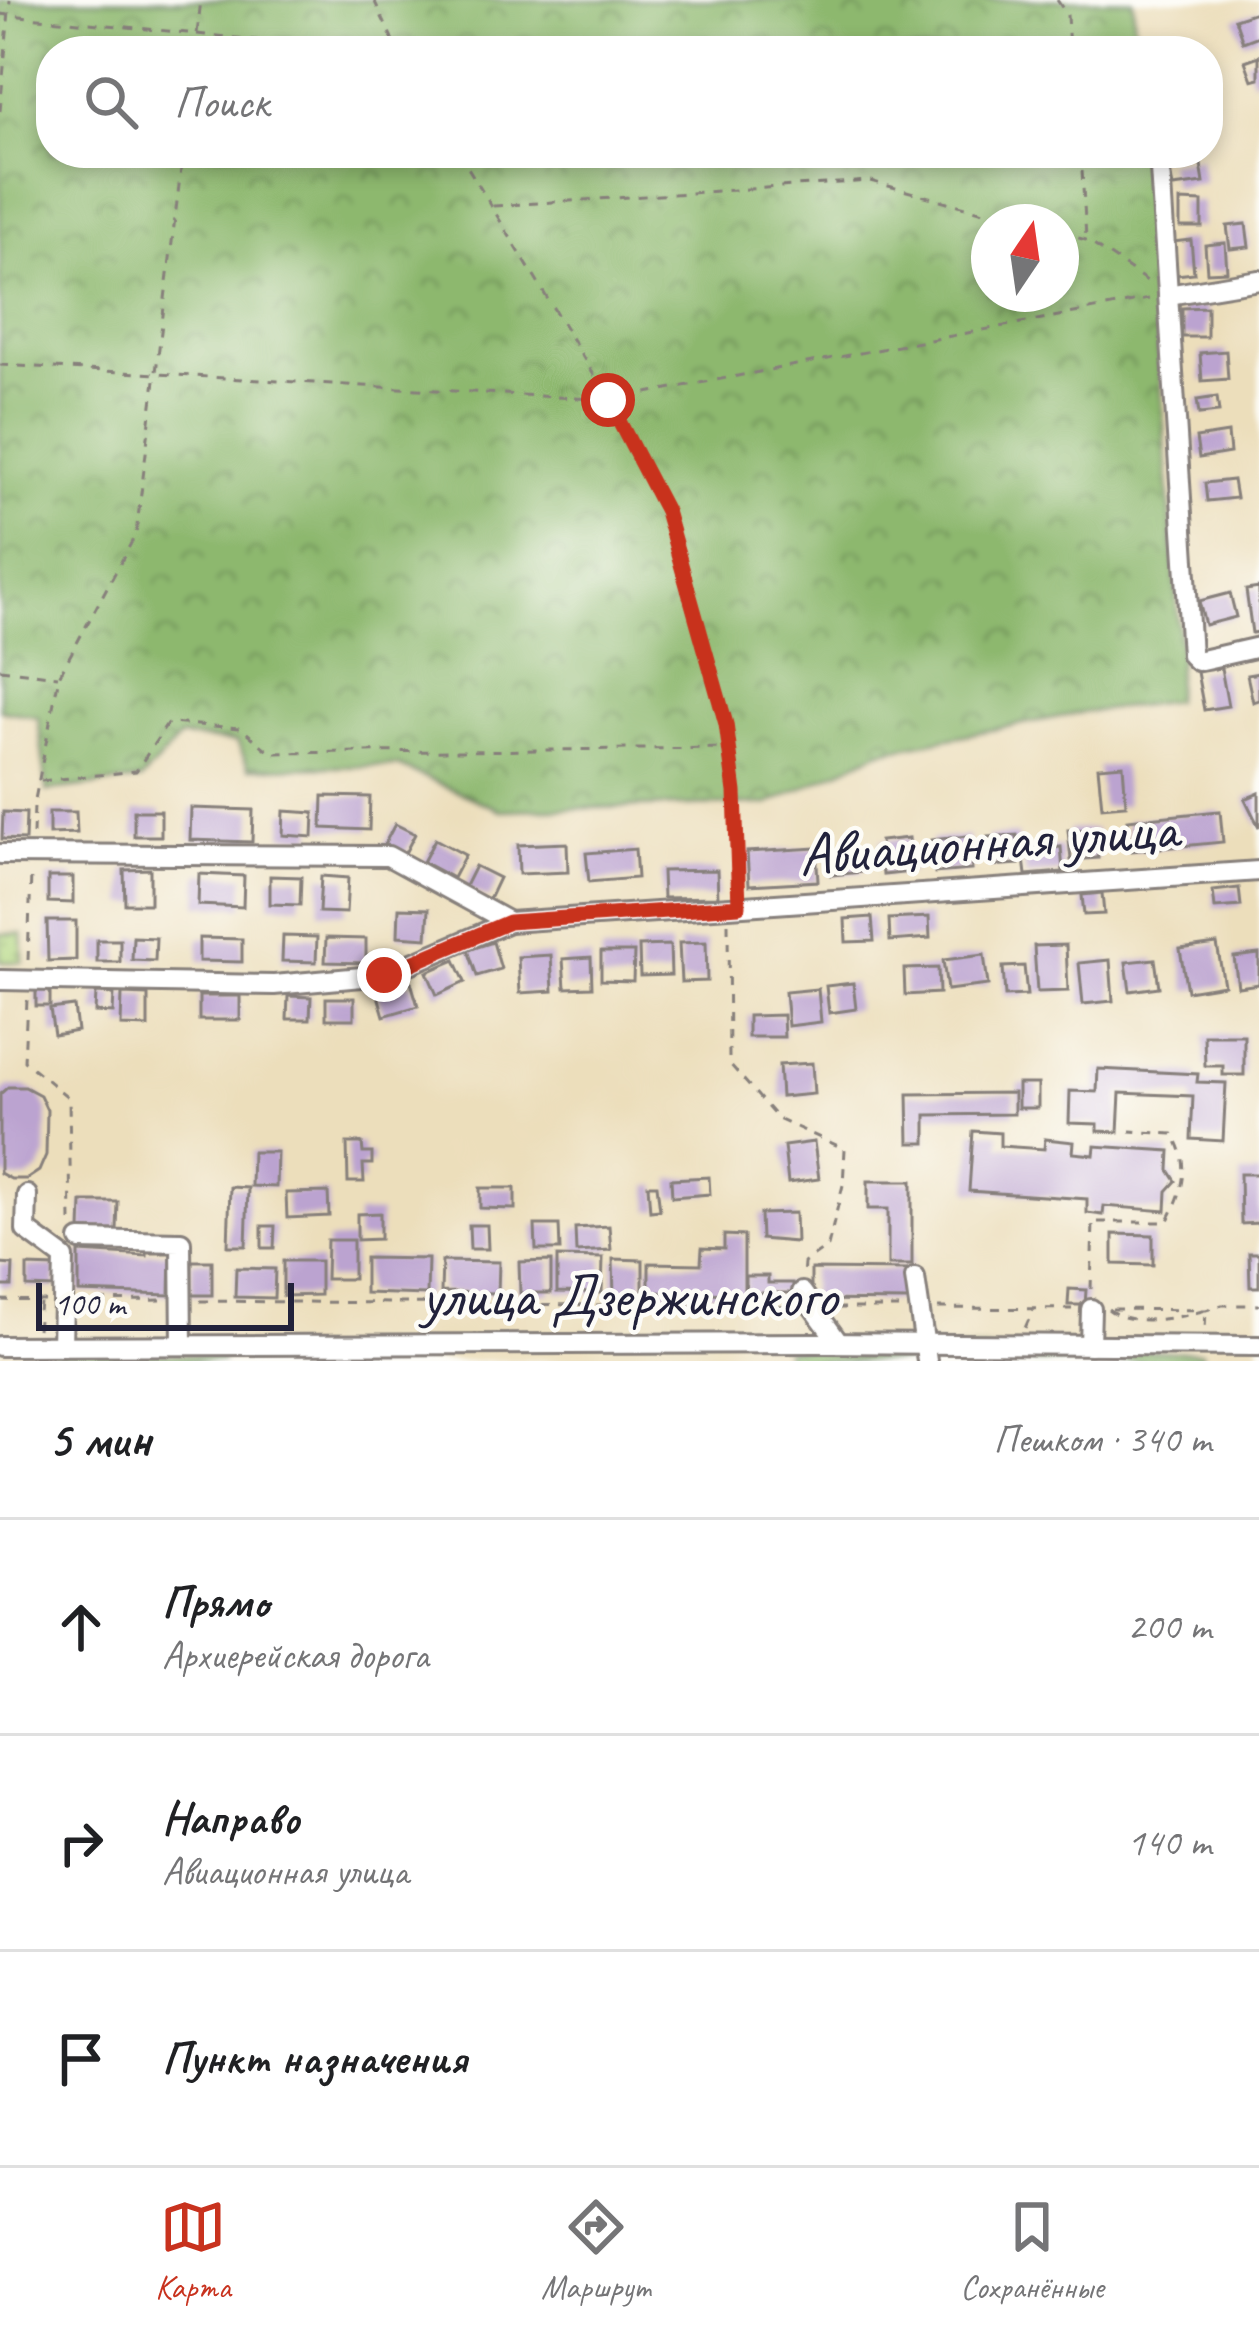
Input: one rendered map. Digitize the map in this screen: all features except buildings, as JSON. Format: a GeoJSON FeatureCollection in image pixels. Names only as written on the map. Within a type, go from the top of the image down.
{"type":"FeatureCollection","features":[{"type":"Feature","properties":{"kind":"street"},"geometry":{"type":"LineString","coordinates":[[1160,168],[1191,655],[1197,661],[1259,646]]}},
{"type":"Feature","properties":{"kind":"street"},"geometry":{"type":"LineString","coordinates":[[1168,295],[1259,280]]}},
{"type":"Feature","properties":{"kind":"street"},"geometry":{"type":"LineString","coordinates":[[0,854],[388,856],[509,922]]}},
{"type":"Feature","properties":{"kind":"street","name":"Авиационная улица"},"geometry":{"type":"LineString","coordinates":[[0,980],[274,985],[384,975],[509,922],[1259,871]]}},
{"type":"Feature","properties":{"kind":"street"},"geometry":{"type":"LineString","coordinates":[[27,1195],[26,1230],[64,1258],[62,1346]]}},
{"type":"Feature","properties":{"kind":"street"},"geometry":{"type":"LineString","coordinates":[[76,1240],[181,1242],[182,1346]]}},
{"type":"Feature","properties":{"kind":"street"},"geometry":{"type":"LineString","coordinates":[[915,1278],[927,1352]]}},
{"type":"Feature","properties":{"kind":"street"},"geometry":{"type":"LineString","coordinates":[[802,1292],[838,1343]]}},
{"type":"Feature","properties":{"kind":"street"},"geometry":{"type":"LineString","coordinates":[[1090,1345],[1091,1309]]}},
{"type":"Feature","properties":{"kind":"street","name":"улица Дзержинского"},"geometry":{"type":"LineString","coordinates":[[0,1346],[62,1346],[135,1354],[182,1346],[211,1353],[708,1353],[838,1343],[927,1352],[1090,1345],[1259,1346]]}},
{"type":"Feature","properties":{"kind":"path"},"geometry":{"type":"LineString","coordinates":[[0,111],[10,0]]}},
{"type":"Feature","properties":{"kind":"path"},"geometry":{"type":"LineString","coordinates":[[197,35],[201,0]]}},
{"type":"Feature","properties":{"kind":"path"},"geometry":{"type":"LineString","coordinates":[[374,0],[391,36]]}},
{"type":"Feature","properties":{"kind":"path"},"geometry":{"type":"LineString","coordinates":[[1058,0],[1067,15],[1068,36]]}},
{"type":"Feature","properties":{"kind":"path"},"geometry":{"type":"LineString","coordinates":[[0,14],[207,36]]}},
{"type":"Feature","properties":{"kind":"path"},"geometry":{"type":"LineString","coordinates":[[76,1240],[69,1098],[24,1061],[39,782],[59,676],[136,535],[181,168]]}},
{"type":"Feature","properties":{"kind":"path"},"geometry":{"type":"LineString","coordinates":[[0,1300],[801,1308],[804,1264],[827,1246],[843,1185],[845,1149],[778,1118],[729,1063],[738,852],[729,748],[666,511],[608,400],[469,168]]}},
{"type":"Feature","properties":{"kind":"path"},"geometry":{"type":"LineString","coordinates":[[1082,168],[1086,240]]}},
{"type":"Feature","properties":{"kind":"path"},"geometry":{"type":"LineString","coordinates":[[491,206],[870,181],[971,208]]}},
{"type":"Feature","properties":{"kind":"path"},"geometry":{"type":"LineString","coordinates":[[1079,238],[1168,295]]}},
{"type":"Feature","properties":{"kind":"path"},"geometry":{"type":"LineString","coordinates":[[0,365],[608,400],[1168,295]]}},
{"type":"Feature","properties":{"kind":"path"},"geometry":{"type":"LineString","coordinates":[[0,669],[59,676]]}},
{"type":"Feature","properties":{"kind":"path"},"geometry":{"type":"LineString","coordinates":[[39,782],[136,771],[169,723],[241,728],[271,753],[729,748]]}},
{"type":"Feature","properties":{"kind":"path"},"geometry":{"type":"LineString","coordinates":[[836,1308],[1091,1309],[1093,1222],[1167,1222],[1184,1191],[1183,1151],[1173,1134],[1130,1131]]}},
{"type":"Feature","properties":{"kind":"path"},"geometry":{"type":"LineString","coordinates":[[1206,1310],[1108,1309],[1119,1318],[1178,1318],[1206,1310],[1222,1305],[1259,1305]]}},
{"type":"Feature","properties":{"kind":"path"},"geometry":{"type":"LineString","coordinates":[[1024,1330],[1034,1308]]}},
{"type":"Feature","properties":{"kind":"path"},"geometry":{"type":"LineString","coordinates":[[1140,1309],[1140,1318]]}},
{"type":"Feature","properties":{"kind":"green space"},"geometry":{"type":"Polygon","coordinates":[[[0,0],[1133,0],[1135,36],[36,36],[36,168],[1145,168],[1180,649],[1174,701],[1080,713],[881,751],[769,804],[500,810],[398,766],[249,768],[237,742],[180,737],[141,780],[47,791],[38,717],[0,710],[0,0]]]}},
{"type":"Feature","properties":{"kind":"green space"},"geometry":{"type":"Polygon","coordinates":[[[0,934],[22,934],[23,962],[0,962],[0,934]]]}},
{"type":"Feature","properties":{"kind":"green space"},"geometry":{"type":"Polygon","coordinates":[[[926,1348],[926,1361],[786,1361],[785,1349],[926,1348]]]}},
{"type":"Feature","properties":{"kind":"green space"},"geometry":{"type":"Polygon","coordinates":[[[952,1349],[1202,1352],[1202,1361],[952,1361],[952,1349]]]}},
{"type":"Feature","properties":{"kind":"green space"},"geometry":{"type":"Polygon","coordinates":[[[51,1353],[219,1355],[222,1361],[51,1361],[51,1353]]]}},
{"type":"Feature","properties":{"kind":"route"},"geometry":{"type":"LineString","coordinates":[[384,975],[509,922],[739,906],[735,792],[726,724],[666,511],[608,400]]}}]}
